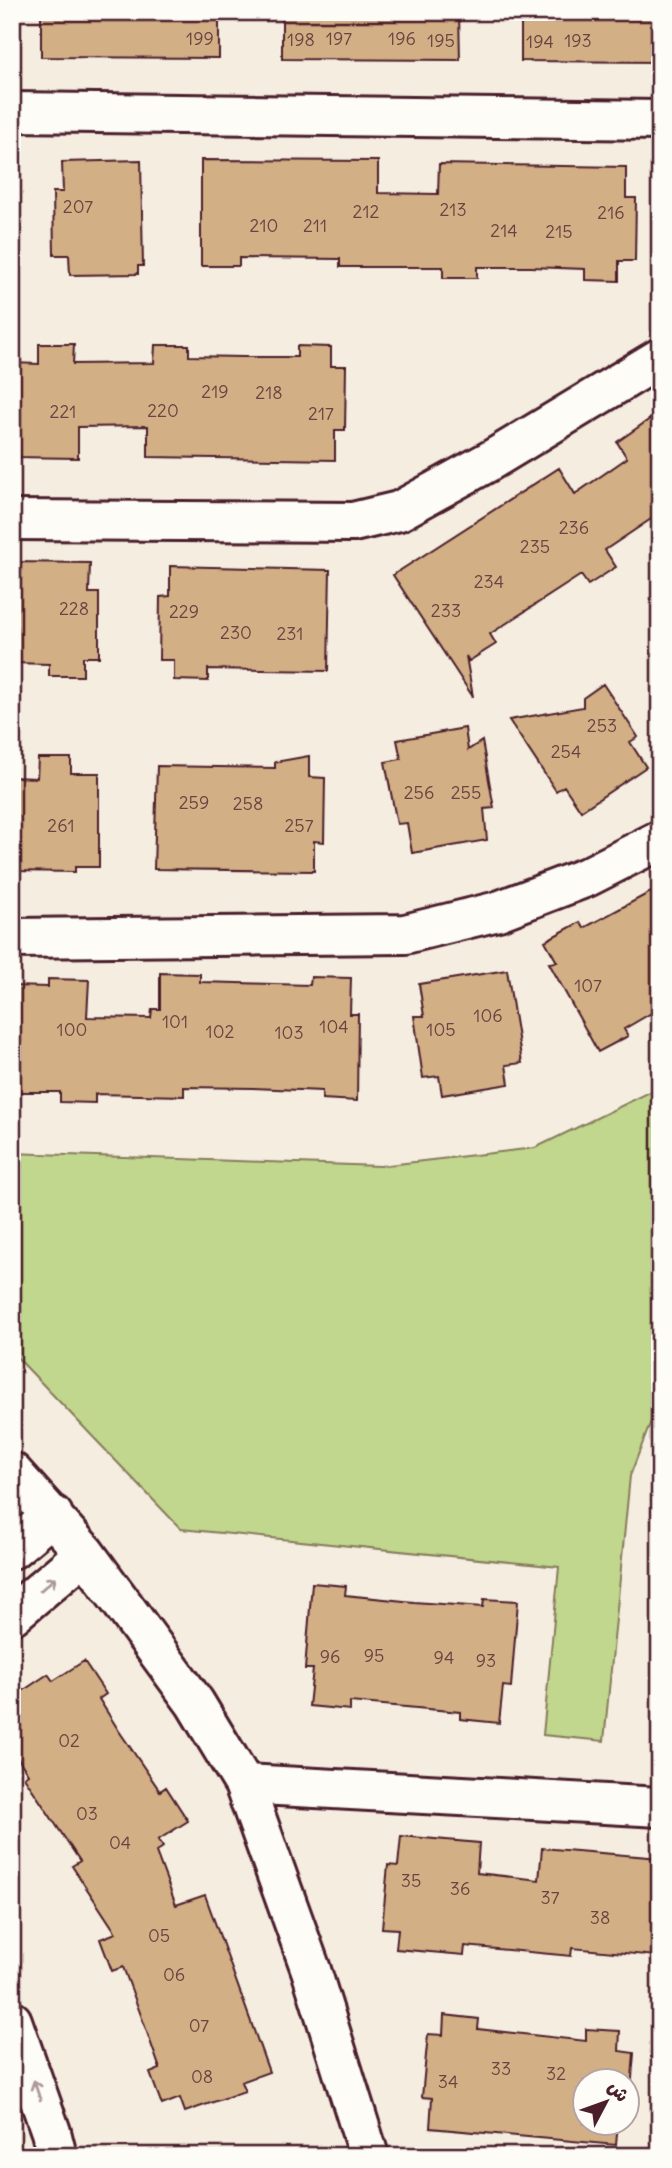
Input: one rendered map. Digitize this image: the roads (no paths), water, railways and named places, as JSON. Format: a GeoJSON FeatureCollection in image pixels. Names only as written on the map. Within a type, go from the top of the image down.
{"type":"FeatureCollection","features":[{"type":"Feature","properties":{"kind":"street"},"geometry":{"type":"LineString","coordinates":[[12,112],[660,120]]}},
{"type":"Feature","properties":{"kind":"street"},"geometry":{"type":"LineString","coordinates":[[12,520],[353,522],[399,510],[488,462],[660,358]]}},
{"type":"Feature","properties":{"kind":"street"},"geometry":{"type":"LineString","coordinates":[[12,938],[405,934],[498,911],[587,877],[660,839]]}},
{"type":"Feature","properties":{"kind":"street"},"geometry":{"type":"LineString","coordinates":[[12,1472],[85,1553],[195,1703],[244,1783],[311,1970],[369,2156]]}},
{"type":"Feature","properties":{"kind":"street"},"geometry":{"type":"LineString","coordinates":[[12,1549],[53,1515]]}},
{"type":"Feature","properties":{"kind":"street"},"geometry":{"type":"LineString","coordinates":[[12,1615],[85,1553]]}},
{"type":"Feature","properties":{"kind":"street"},"geometry":{"type":"LineString","coordinates":[[244,1783],[660,1807]]}},
{"type":"Feature","properties":{"kind":"street"},"geometry":{"type":"LineString","coordinates":[[12,2021],[57,2156]]}}]}
